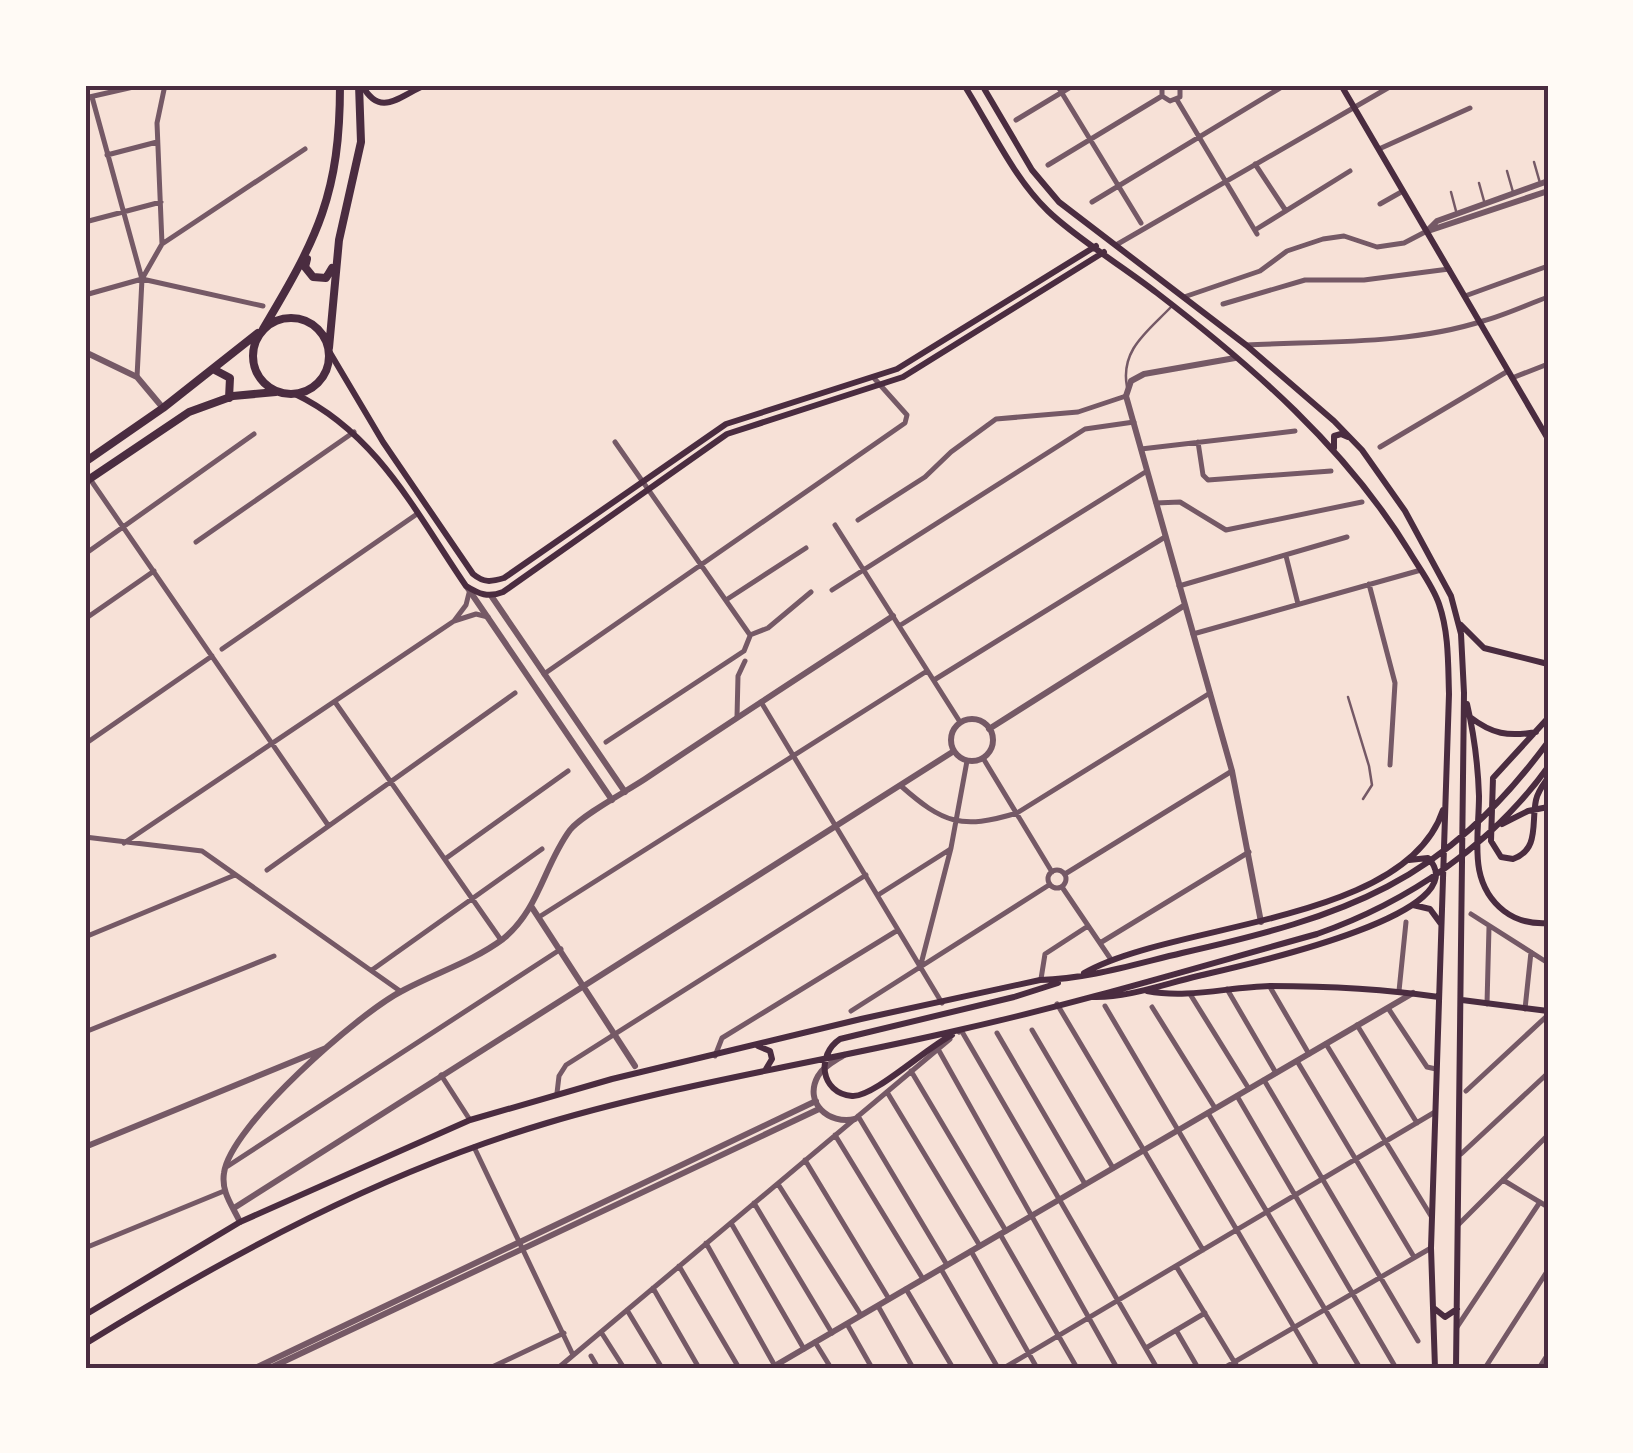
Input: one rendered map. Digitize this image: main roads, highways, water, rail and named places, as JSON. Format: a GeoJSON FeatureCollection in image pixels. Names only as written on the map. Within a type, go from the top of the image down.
{"type":"FeatureCollection","features":[{"type":"Feature","properties":{"kind":"main road"},"geometry":{"type":"LineString","coordinates":[[340,85],[338,156],[305,266],[318,279],[326,278],[337,254],[360,142],[360,85]]}},
{"type":"Feature","properties":{"kind":"main road"},"geometry":{"type":"LineString","coordinates":[[360,85],[372,99],[385,103],[426,85]]}},
{"type":"Feature","properties":{"kind":"main road"},"geometry":{"type":"LineString","coordinates":[[964,85],[1034,197],[1051,214],[1173,305],[1334,450],[1391,522],[1438,602],[1446,632],[1449,694],[1430,1248],[1435,1368]]}},
{"type":"Feature","properties":{"kind":"main road"},"geometry":{"type":"LineString","coordinates":[[982,85],[1048,190],[1246,345],[1350,437],[1413,526],[1450,596],[1464,652],[1456,1368]]}},
{"type":"Feature","properties":{"kind":"main road"},"geometry":{"type":"LineString","coordinates":[[1342,85],[1547,435]]}},
{"type":"Feature","properties":{"kind":"main road"},"geometry":{"type":"LineString","coordinates":[[277,392],[260,379],[252,360],[256,339],[312,246]]}},
{"type":"Feature","properties":{"kind":"main road"},"geometry":{"type":"LineString","coordinates":[[87,480],[189,412],[228,398],[277,392],[294,394],[316,404],[372,448],[468,588],[492,597],[738,418],[897,369],[1096,246]]}},
{"type":"Feature","properties":{"kind":"main road"},"geometry":{"type":"LineString","coordinates":[[85,462],[163,408],[262,330],[281,318],[302,318],[320,330],[383,442],[473,574],[482,581],[504,578],[738,428],[903,377],[1104,252]]}},
{"type":"Feature","properties":{"kind":"main road"},"geometry":{"type":"LineString","coordinates":[[294,394],[314,387],[326,371],[337,254]]}},
{"type":"Feature","properties":{"kind":"main road"},"geometry":{"type":"LineString","coordinates":[[213,368],[230,378],[228,398]]}},
{"type":"Feature","properties":{"kind":"main road"},"geometry":{"type":"LineString","coordinates":[[897,369],[903,377]]}},
{"type":"Feature","properties":{"kind":"main road"},"geometry":{"type":"LineString","coordinates":[[1314,429],[1326,427],[1329,416]]}},
{"type":"Feature","properties":{"kind":"main road"},"geometry":{"type":"LineString","coordinates":[[1334,450],[1334,436],[1350,437]]}},
{"type":"Feature","properties":{"kind":"main road"},"geometry":{"type":"LineString","coordinates":[[1458,621],[1484,648],[1548,664]]}},
{"type":"Feature","properties":{"kind":"main road"},"geometry":{"type":"LineString","coordinates":[[1464,693],[1478,798],[1478,871],[1488,896],[1504,911],[1528,922],[1548,923]]}},
{"type":"Feature","properties":{"kind":"main road"},"geometry":{"type":"LineString","coordinates":[[1470,717],[1502,735],[1537,732]]}},
{"type":"Feature","properties":{"kind":"main road"},"geometry":{"type":"LineString","coordinates":[[1548,718],[1496,772],[1490,837],[1494,851],[1504,859],[1523,855],[1532,842],[1535,804],[1548,778]]}},
{"type":"Feature","properties":{"kind":"main road"},"geometry":{"type":"LineString","coordinates":[[961,1030],[922,1052],[865,1094],[842,1093],[832,1087],[825,1074],[826,1054],[840,1039],[1312,920],[1381,892],[1471,830],[1499,804],[1548,742]]}},
{"type":"Feature","properties":{"kind":"main road"},"geometry":{"type":"LineString","coordinates":[[1490,837],[1548,767]]}},
{"type":"Feature","properties":{"kind":"main road"},"geometry":{"type":"LineString","coordinates":[[1408,860],[1431,836],[1446,801]]}},
{"type":"Feature","properties":{"kind":"main road"},"geometry":{"type":"LineString","coordinates":[[85,1344],[191,1278],[260,1241],[474,1147],[564,1118],[765,1070],[961,1030],[1317,934],[1366,915],[1416,888],[1516,816],[1548,808]]}},
{"type":"Feature","properties":{"kind":"main road"},"geometry":{"type":"LineString","coordinates":[[1078,976],[1110,958],[1261,922],[1340,896],[1408,860],[1421,857],[1433,863],[1434,884],[1426,894],[1330,942],[1140,990],[1096,998],[1086,996]]}},
{"type":"Feature","properties":{"kind":"main road"},"geometry":{"type":"LineString","coordinates":[[1411,904],[1430,909],[1442,926]]}},
{"type":"Feature","properties":{"kind":"main road"},"geometry":{"type":"LineString","coordinates":[[85,1315],[240,1222],[470,1120],[557,1093],[861,1019],[1040,980],[1068,979]]}},
{"type":"Feature","properties":{"kind":"main road"},"geometry":{"type":"LineString","coordinates":[[1140,990],[1190,994],[1269,986],[1439,996]]}},
{"type":"Feature","properties":{"kind":"main road"},"geometry":{"type":"LineString","coordinates":[[1462,1000],[1548,1014]]}},
{"type":"Feature","properties":{"kind":"main road"},"geometry":{"type":"LineString","coordinates":[[758,1046],[767,1048],[772,1059],[765,1070]]}},
{"type":"Feature","properties":{"kind":"main road"},"geometry":{"type":"LineString","coordinates":[[1435,1308],[1445,1317],[1457,1309]]}}]}
